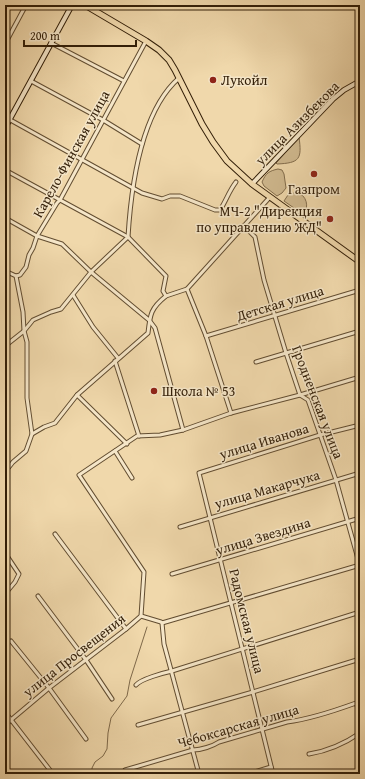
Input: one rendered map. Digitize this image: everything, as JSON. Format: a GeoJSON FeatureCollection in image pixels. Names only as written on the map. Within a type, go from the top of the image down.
{"type":"FeatureCollection","features":[{"type":"Feature","properties":{"kind":"highway"},"geometry":{"type":"LineString","coordinates":[[84,5],[159,50],[169,60],[213,142],[227,161],[270,198],[360,262]]}},
{"type":"Feature","properties":{"kind":"main road"},"geometry":{"type":"LineString","coordinates":[[5,128],[72,5]]}},
{"type":"Feature","properties":{"kind":"main road","name":"улица Азизбекова"},"geometry":{"type":"LineString","coordinates":[[252,184],[333,99],[344,90],[360,81]]}},
{"type":"Feature","properties":{"kind":"street"},"geometry":{"type":"LineString","coordinates":[[5,44],[26,5]]}},
{"type":"Feature","properties":{"kind":"street","name":"Карело-Финская улица"},"geometry":{"type":"LineString","coordinates":[[16,276],[20,275],[26,267],[37,236],[57,202],[60,200],[146,41]]}},
{"type":"Feature","properties":{"kind":"street"},"geometry":{"type":"LineString","coordinates":[[51,43],[124,81]]}},
{"type":"Feature","properties":{"kind":"street"},"geometry":{"type":"LineString","coordinates":[[5,346],[24,330],[33,320],[61,309],[91,272],[128,237],[132,188],[142,144],[149,123],[169,87],[179,78]]}},
{"type":"Feature","properties":{"kind":"street"},"geometry":{"type":"LineString","coordinates":[[31,81],[103,120],[142,144]]}},
{"type":"Feature","properties":{"kind":"street"},"geometry":{"type":"LineString","coordinates":[[5,117],[132,188],[142,193],[162,199],[170,196],[180,196],[215,210],[220,210],[226,201],[230,189],[236,182]]}},
{"type":"Feature","properties":{"kind":"street"},"geometry":{"type":"LineString","coordinates":[[5,170],[128,237],[166,276],[163,291],[166,296]]}},
{"type":"Feature","properties":{"kind":"street"},"geometry":{"type":"LineString","coordinates":[[32,434],[55,423],[77,396],[148,333],[149,320],[154,307],[166,296],[187,289],[270,198]]}},
{"type":"Feature","properties":{"kind":"street"},"geometry":{"type":"LineString","coordinates":[[5,218],[37,236],[62,244],[91,272],[149,320],[155,328],[183,430]]}},
{"type":"Feature","properties":{"kind":"street","name":"Гродненская улица"},"geometry":{"type":"LineString","coordinates":[[244,226],[255,237],[264,280],[274,316],[300,394],[308,400],[336,480],[360,565]]}},
{"type":"Feature","properties":{"kind":"street"},"geometry":{"type":"LineString","coordinates":[[5,271],[16,276],[23,312],[24,330],[27,342],[27,398],[32,434],[26,451],[13,462],[5,472]]}},
{"type":"Feature","properties":{"kind":"street"},"geometry":{"type":"LineString","coordinates":[[187,289],[206,336],[231,413]]}},
{"type":"Feature","properties":{"kind":"street","name":"Детская улица"},"geometry":{"type":"LineString","coordinates":[[206,336],[360,290]]}},
{"type":"Feature","properties":{"kind":"street"},"geometry":{"type":"LineString","coordinates":[[73,295],[93,327],[117,360],[139,436]]}},
{"type":"Feature","properties":{"kind":"street"},"geometry":{"type":"LineString","coordinates":[[256,362],[360,331]]}},
{"type":"Feature","properties":{"kind":"street"},"geometry":{"type":"LineString","coordinates":[[132,478],[115,451],[137,436],[183,430],[231,413],[360,377]]}},
{"type":"Feature","properties":{"kind":"street"},"geometry":{"type":"LineString","coordinates":[[77,396],[127,444]]}},
{"type":"Feature","properties":{"kind":"street","name":"улица Иванова"},"geometry":{"type":"LineString","coordinates":[[199,473],[320,435],[360,425]]}},
{"type":"Feature","properties":{"kind":"street","name":"улица Просвещения"},"geometry":{"type":"LineString","coordinates":[[5,725],[49,688],[141,616],[144,572],[79,475],[115,451]]}},
{"type":"Feature","properties":{"kind":"street"},"geometry":{"type":"LineString","coordinates":[[5,465],[8,468]]}},
{"type":"Feature","properties":{"kind":"street","name":"Радомская улица"},"geometry":{"type":"LineString","coordinates":[[199,473],[273,774]]}},
{"type":"Feature","properties":{"kind":"street","name":"улица Макарчука"},"geometry":{"type":"LineString","coordinates":[[180,527],[360,473]]}},
{"type":"Feature","properties":{"kind":"street","name":"улица Звездина"},"geometry":{"type":"LineString","coordinates":[[172,574],[220,561],[360,518]]}},
{"type":"Feature","properties":{"kind":"street"},"geometry":{"type":"LineString","coordinates":[[55,534],[126,629]]}},
{"type":"Feature","properties":{"kind":"street"},"geometry":{"type":"LineString","coordinates":[[5,553],[19,574],[15,582],[5,594]]}},
{"type":"Feature","properties":{"kind":"street"},"geometry":{"type":"LineString","coordinates":[[141,616],[162,623],[360,565]]}},
{"type":"Feature","properties":{"kind":"street"},"geometry":{"type":"LineString","coordinates":[[38,596],[86,660],[112,699]]}},
{"type":"Feature","properties":{"kind":"street"},"geometry":{"type":"LineString","coordinates":[[136,685],[159,673],[172,671],[360,612]]}},
{"type":"Feature","properties":{"kind":"street"},"geometry":{"type":"LineString","coordinates":[[162,623],[164,644],[199,774]]}},
{"type":"Feature","properties":{"kind":"street"},"geometry":{"type":"LineString","coordinates":[[10,641],[49,688],[86,739]]}},
{"type":"Feature","properties":{"kind":"street"},"geometry":{"type":"LineString","coordinates":[[138,725],[360,659]]}},
{"type":"Feature","properties":{"kind":"street","name":"Чебоксарская улица"},"geometry":{"type":"LineString","coordinates":[[126,772],[219,742],[331,712],[356,703],[360,713]]}},
{"type":"Feature","properties":{"kind":"street"},"geometry":{"type":"LineString","coordinates":[[5,712],[52,774]]}},
{"type":"Feature","properties":{"kind":"street"},"geometry":{"type":"LineString","coordinates":[[309,754],[344,744],[360,733]]}},
{"type":"Feature","properties":{"kind":"street"},"geometry":{"type":"LineString","coordinates":[[248,774],[271,767]]}},
{"type":"Feature","properties":{"kind":"shaded area"},"geometry":{"type":"Polygon","coordinates":[[[299,137],[300,150],[298,158],[295,161],[277,164],[276,163],[299,137]]]}},
{"type":"Feature","properties":{"kind":"shaded area"},"geometry":{"type":"Polygon","coordinates":[[[278,169],[282,170],[284,174],[286,188],[277,196],[264,186],[262,182],[268,173],[278,169]]]}},
{"type":"Feature","properties":{"kind":"shaded area"},"geometry":{"type":"Polygon","coordinates":[[[297,192],[303,196],[307,205],[304,215],[284,201],[288,195],[297,192]]]}},
{"type":"Feature","properties":{"kind":"waterway"},"geometry":{"type":"LineString","coordinates":[[92,774],[92,768],[95,762],[103,756],[107,749],[111,718],[127,696],[130,680],[147,627]]}},
{"type":"Feature","properties":{"kind":"place","name":"Лукойл"},"geometry":{"type":"Point","coordinates":[213,80]}},
{"type":"Feature","properties":{"kind":"place","name":"Газпром"},"geometry":{"type":"Point","coordinates":[314,174]}},
{"type":"Feature","properties":{"kind":"place","name":"МЧ-2 \"Дирекция по управлению ЖД\""},"geometry":{"type":"Point","coordinates":[330,219]}},
{"type":"Feature","properties":{"kind":"place","name":"Школа № 53"},"geometry":{"type":"Point","coordinates":[154,391]}}]}
